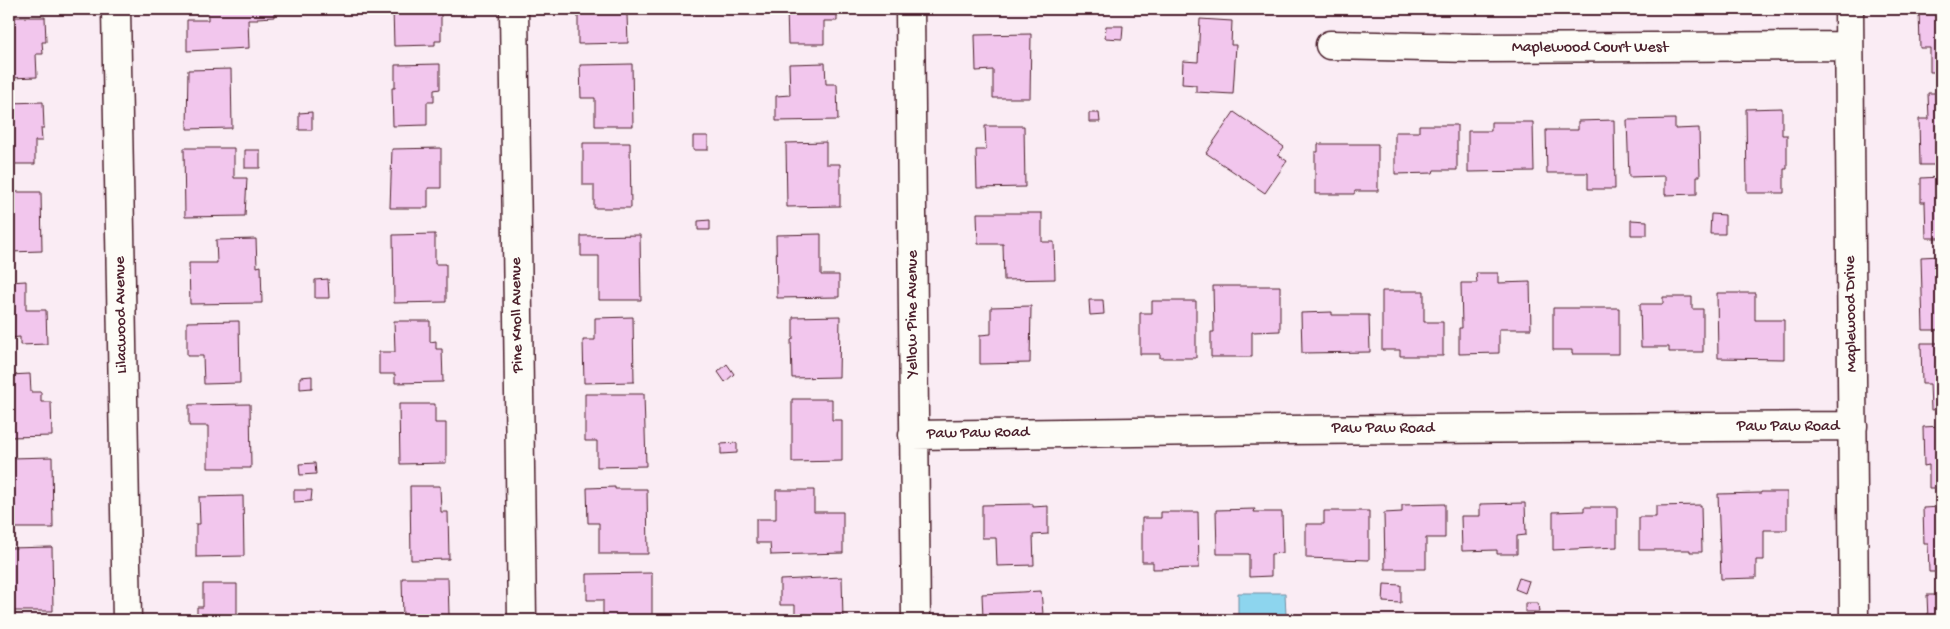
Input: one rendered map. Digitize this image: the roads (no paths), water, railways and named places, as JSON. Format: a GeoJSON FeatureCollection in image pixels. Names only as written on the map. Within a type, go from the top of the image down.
{"type":"FeatureCollection","features":[{"type":"Feature","properties":{"kind":"street","name":"Lilacwood Avenue"},"geometry":{"type":"LineString","coordinates":[[116,9],[127,620]]}},
{"type":"Feature","properties":{"kind":"street","name":"Pine Knoll Avenue"},"geometry":{"type":"LineString","coordinates":[[514,9],[522,620]]}},
{"type":"Feature","properties":{"kind":"street","name":"Yellow Pine Avenue"},"geometry":{"type":"LineString","coordinates":[[910,9],[916,620]]}},
{"type":"Feature","properties":{"kind":"street","name":"Maplewood Drive"},"geometry":{"type":"LineString","coordinates":[[1849,9],[1854,620]]}},
{"type":"Feature","properties":{"kind":"street","name":"Maplewood Court West"},"geometry":{"type":"LineString","coordinates":[[1330,46],[1473,48],[1849,46]]}},
{"type":"Feature","properties":{"kind":"street","name":"Paw Paw Road"},"geometry":{"type":"LineString","coordinates":[[913,435],[1853,426]]}},
{"type":"Feature","properties":{"kind":"water"},"geometry":{"type":"Polygon","coordinates":[[[1238,593],[1285,593],[1286,615],[1238,615],[1238,593]]]}}]}
